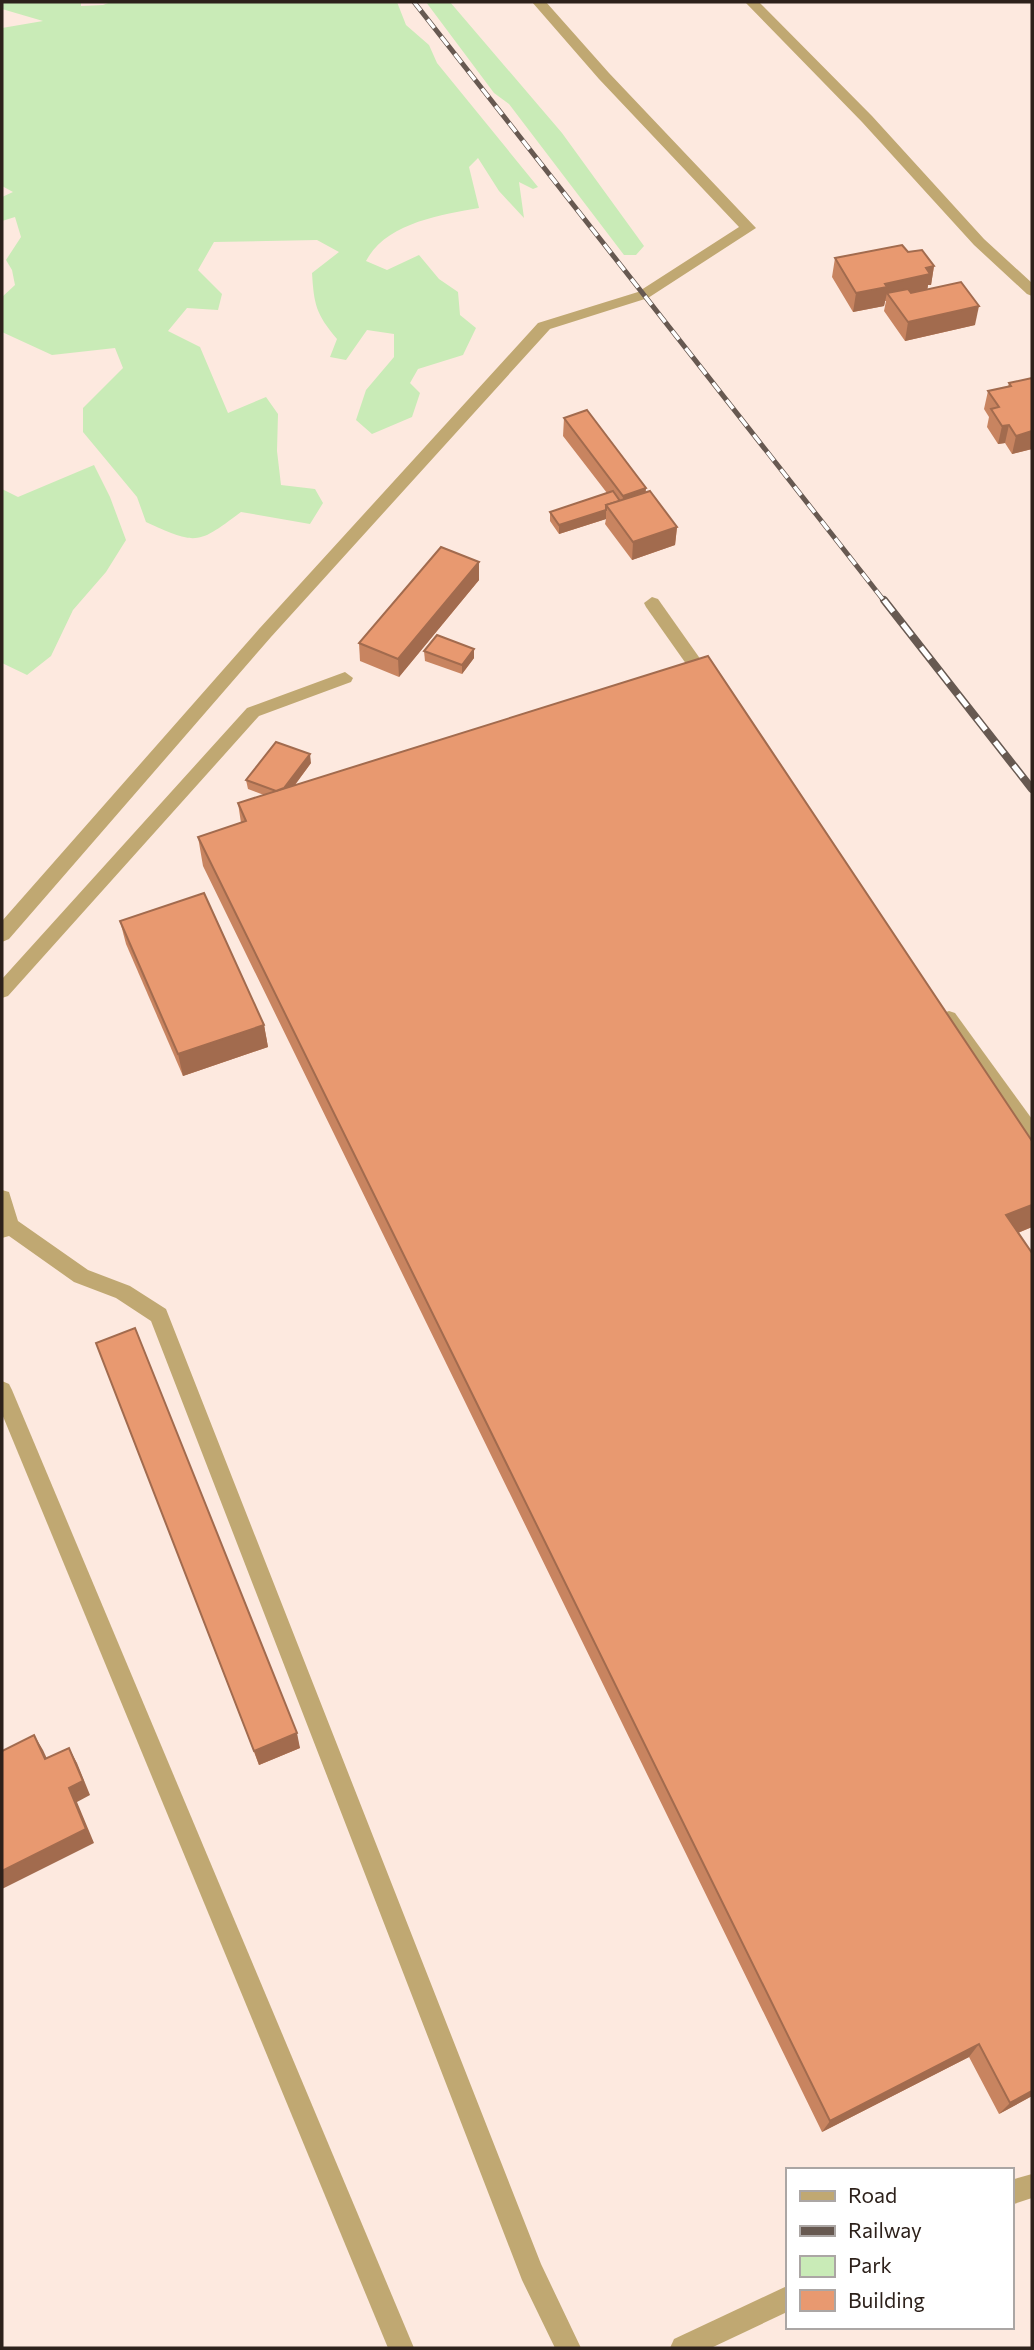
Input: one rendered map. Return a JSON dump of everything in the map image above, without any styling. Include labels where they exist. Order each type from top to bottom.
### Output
[{"type":"street","points":[[2,934],[255,643],[544,326],[643,295],[748,228],[604,76],[539,2]]},
{"type":"street","points":[[752,2],[867,119],[979,242],[1032,291]]},
{"type":"lane","points":[[652,603],[716,694]]},
{"type":"lane","points":[[2,991],[253,712],[345,678]]},
{"type":"lane","points":[[935,998],[1032,1134]]},
{"type":"lane","points":[[2,1198],[6,1228],[81,1276],[123,1292],[159,1315],[531,2271],[568,2348]]},
{"type":"lane","points":[[2,1390],[401,2348]]},
{"type":"lane","points":[[1013,2192],[1032,2186]]},
{"type":"lane","points":[[683,2348],[786,2299]]},
{"type":"green space","points":[[2,2],[81,2],[81,6],[111,2],[397,2],[406,25],[429,45],[437,63],[538,187],[533,189],[519,182],[524,218],[499,191],[478,158],[469,167],[479,208],[431,218],[400,229],[375,248],[366,261],[387,270],[419,255],[439,279],[458,292],[460,315],[476,328],[463,355],[418,369],[410,383],[420,393],[412,417],[372,434],[356,420],[366,390],[394,357],[394,334],[367,330],[346,360],[330,357],[337,339],[317,309],[312,273],[339,252],[317,240],[214,242],[198,270],[222,294],[218,310],[187,308],[168,331],[200,347],[228,413],[266,397],[278,414],[277,451],[281,485],[315,489],[323,503],[310,524],[241,512],[205,536],[187,538],[146,522],[137,497],[83,432],[83,408],[123,368],[115,348],[52,355],[2,332],[2,297],[15,285],[12,270],[6,260],[21,237],[15,217],[2,221],[2,197],[13,192],[2,186],[2,28],[43,21],[2,9]]},
{"type":"green space","points":[[426,2],[450,2],[562,133],[644,246],[636,255],[624,255],[509,104],[494,93]]},
{"type":"green space","points":[[94,465],[110,497],[126,540],[106,572],[73,610],[51,656],[27,675],[2,663],[2,489],[18,497]]},
{"type":"building","points":[[902,245],[908,252],[922,250],[934,266],[926,268],[930,274],[856,293],[835,258]]},
{"type":"building","points":[[961,282],[979,306],[908,322],[887,293],[908,289],[911,293]]},
{"type":"building","points":[[1032,378],[1032,431],[1016,436],[1009,425],[1002,426],[991,409],[999,407],[988,391]]},
{"type":"building","points":[[587,410],[646,488],[623,496],[564,418]]},
{"type":"building","points":[[613,491],[620,501],[606,505],[606,510],[559,525],[550,512]]},
{"type":"building","points":[[650,491],[677,527],[633,542],[606,505]]},
{"type":"building","points":[[441,547],[479,562],[398,659],[359,643]]},
{"type":"building","points":[[437,635],[474,649],[462,665],[424,651]]},
{"type":"building","points":[[708,656],[1032,1141],[1032,1205],[1006,1215],[1032,1253],[1032,2091],[1010,2103],[979,2044],[830,2121],[198,837],[246,821],[238,803]]},
{"type":"building","points":[[276,742],[310,754],[284,788],[276,791],[246,780]]},
{"type":"building","points":[[204,893],[264,1025],[178,1054],[120,921]]},
{"type":"building","points":[[135,1328],[297,1733],[254,1751],[96,1343]]},
{"type":"building","points":[[34,1735],[45,1759],[69,1748],[83,1781],[69,1788],[86,1829],[2,1871],[2,1751]]},
{"type":"railway","points":[[414,2],[885,602]]},
{"type":"railway","points":[[884,600],[1032,789]]}]
